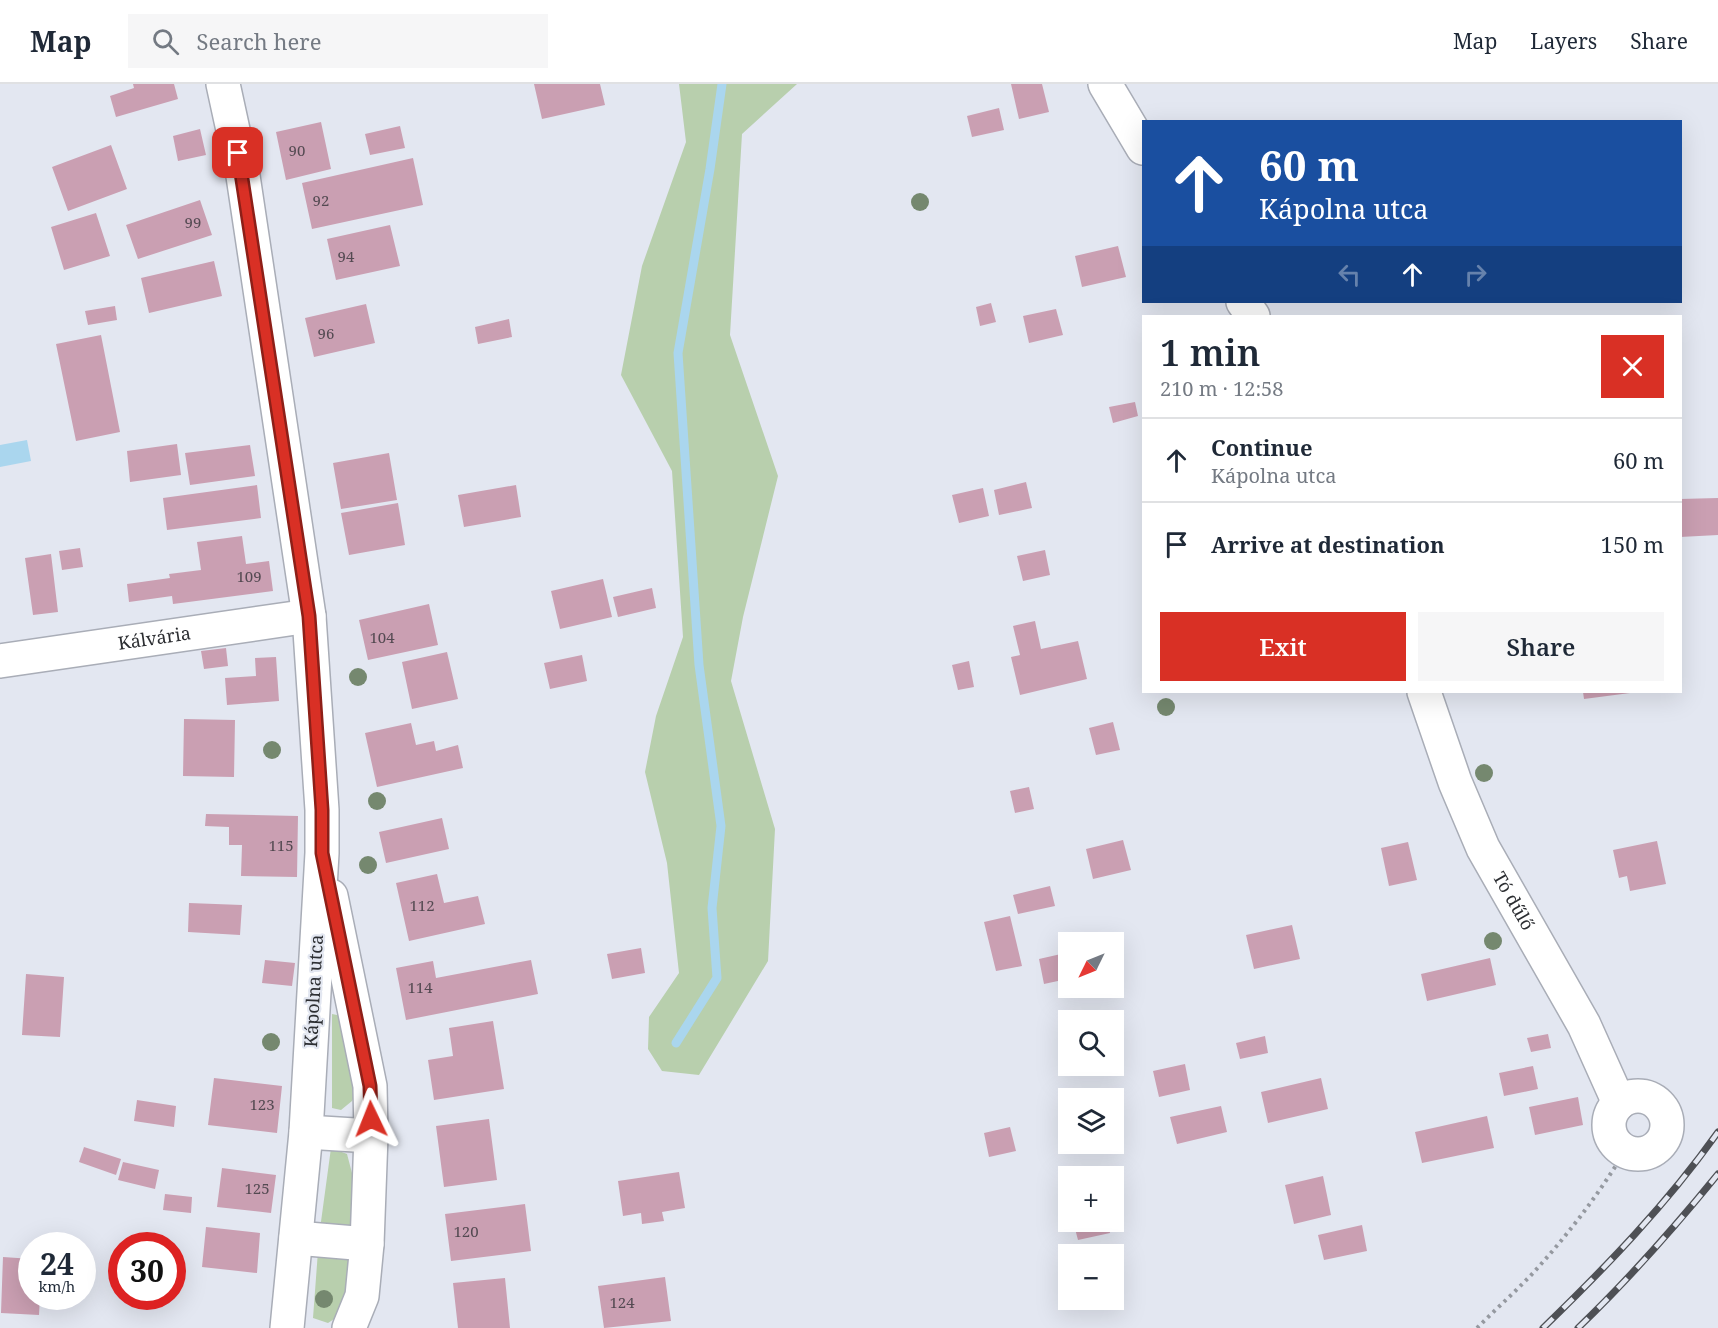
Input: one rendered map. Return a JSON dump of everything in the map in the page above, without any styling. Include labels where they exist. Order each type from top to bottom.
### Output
[{"type":"street","name":"Kápolna utca","points":[[223,84],[243,176],[309,616],[322,810],[322,853],[306,1132],[287,1328]]},
{"type":"street","points":[[1105,84],[1142,146]]},
{"type":"street","name":"Kálvária","points":[[0,660],[309,616]]},
{"type":"street","name":"Tó dűlő","points":[[1424,693],[1455,782],[1483,848],[1584,1025],[1619,1103]]},
{"type":"street","points":[[322,853],[370,1086],[371,1136],[367,1244],[362,1296],[349,1328]]},
{"type":"street","points":[[1647,1097],[1663,1109],[1668,1128],[1660,1146],[1643,1155],[1625,1151],[1617,1146],[1609,1129],[1613,1111],[1627,1098],[1647,1097]]},
{"type":"street","points":[[306,1132],[371,1136]]},
{"type":"street","points":[[296,1238],[367,1244]]},
{"type":"path","points":[[1477,1328],[1533,1274],[1564,1238],[1614,1170],[1625,1151]]},
{"type":"green space","points":[[679,84],[797,84],[742,134],[730,335],[778,476],[743,617],[731,681],[775,829],[768,961],[699,1075],[662,1071],[648,1049],[649,1017],[679,973],[667,863],[645,772],[656,716],[683,637],[672,471],[621,375],[642,266],[686,142]]},
{"type":"green space","points":[[332,1014],[342,1016],[358,1089],[352,1101],[341,1110],[332,1108]]},
{"type":"green space","points":[[331,1148],[347,1154],[357,1192],[352,1225],[339,1231],[320,1229]]},
{"type":"green space","points":[[318,1251],[353,1255],[349,1301],[338,1316],[328,1323],[313,1318]]},
{"type":"water","points":[[27,440],[31,461],[0,467],[0,445]]},
{"type":"building","points":[[133,84],[174,84],[178,99],[116,117],[110,96],[134,88]]},
{"type":"building","points":[[534,84],[600,84],[605,105],[542,119]]},
{"type":"building","points":[[1011,84],[1042,84],[1049,112],[1019,119]]},
{"type":"building","points":[[999,108],[1004,130],[972,137],[967,116]]},
{"type":"building","points":[[321,122],[331,169],[286,180],[276,132]]},
{"type":"building","points":[[400,126],[405,148],[370,155],[365,134]]},
{"type":"building","points":[[200,129],[206,155],[178,161],[173,136]]},
{"type":"building","points":[[111,145],[127,189],[68,211],[52,167]]},
{"type":"building","points":[[413,158],[423,205],[312,229],[302,183]]},
{"type":"building","points":[[200,200],[212,235],[138,259],[126,225]]},
{"type":"building","points":[[96,213],[110,256],[64,270],[51,227]]},
{"type":"building","points":[[390,225],[400,266],[336,280],[327,239]]},
{"type":"building","points":[[1118,246],[1126,277],[1082,287],[1075,256]]},
{"type":"building","points":[[214,261],[222,296],[149,313],[141,278]]},
{"type":"building","points":[[991,303],[996,322],[980,326],[976,307]]},
{"type":"building","points":[[366,304],[375,343],[314,357],[305,318]]},
{"type":"building","points":[[115,306],[117,320],[88,325],[85,311]]},
{"type":"building","points":[[1056,309],[1063,335],[1029,343],[1023,316]]},
{"type":"building","points":[[509,319],[512,337],[478,344],[475,327]]},
{"type":"building","points":[[101,335],[120,432],[76,441],[56,344]]},
{"type":"building","points":[[1135,402],[1138,416],[1113,423],[1109,407]]},
{"type":"building","points":[[177,444],[181,475],[130,482],[127,451]]},
{"type":"building","points":[[250,445],[255,476],[190,485],[185,453]]},
{"type":"building","points":[[389,453],[397,500],[341,509],[333,463]]},
{"type":"building","points":[[1026,482],[1032,508],[999,515],[994,490]]},
{"type":"building","points":[[257,485],[261,518],[167,530],[163,498]]},
{"type":"building","points":[[516,485],[521,517],[464,527],[458,495]]},
{"type":"building","points":[[983,488],[989,516],[959,523],[952,495]]},
{"type":"building","points":[[1718,498],[1718,535],[1682,537],[1682,499]]},
{"type":"building","points":[[398,503],[405,545],[349,555],[341,513]]},
{"type":"building","points":[[242,536],[246,564],[269,561],[273,591],[173,604],[172,596],[129,602],[127,584],[170,578],[169,574],[201,570],[197,542]]},
{"type":"building","points":[[80,548],[83,567],[62,570],[59,551]]},
{"type":"building","points":[[1045,550],[1050,575],[1023,581],[1017,556]]},
{"type":"building","points":[[51,554],[58,612],[33,615],[25,558]]},
{"type":"building","points":[[603,579],[612,617],[560,629],[551,591]]},
{"type":"building","points":[[652,588],[656,608],[618,617],[613,597]]},
{"type":"building","points":[[429,604],[438,645],[368,660],[359,620]]},
{"type":"building","points":[[1035,621],[1041,649],[1078,641],[1087,679],[1020,695],[1011,657],[1020,655],[1013,626]]},
{"type":"building","points":[[226,648],[228,666],[204,669],[201,651]]},
{"type":"building","points":[[447,652],[458,699],[412,709],[402,662]]},
{"type":"building","points":[[582,655],[587,681],[550,689],[544,663]]},
{"type":"building","points":[[276,657],[279,701],[227,705],[225,678],[256,676],[255,658]]},
{"type":"building","points":[[969,661],[974,687],[958,690],[952,665]]},
{"type":"building","points":[[1583,693],[1630,693],[1584,699]]},
{"type":"building","points":[[184,719],[235,720],[234,777],[183,776]]},
{"type":"building","points":[[1113,722],[1120,750],[1096,755],[1089,728]]},
{"type":"building","points":[[411,723],[416,745],[434,741],[436,751],[458,745],[463,768],[377,787],[365,733]]},
{"type":"building","points":[[1029,787],[1034,809],[1015,813],[1010,791]]},
{"type":"building","points":[[206,814],[298,816],[297,877],[241,876],[242,845],[229,845],[229,827],[205,826]]},
{"type":"building","points":[[442,818],[449,849],[386,863],[379,832]]},
{"type":"building","points":[[1123,840],[1131,870],[1093,879],[1086,849]]},
{"type":"building","points":[[1657,841],[1666,884],[1630,891],[1627,876],[1619,878],[1613,850]]},
{"type":"building","points":[[1408,842],[1417,880],[1389,886],[1381,848]]},
{"type":"building","points":[[437,874],[444,903],[478,896],[485,924],[409,941],[396,883]]},
{"type":"building","points":[[1050,886],[1055,906],[1018,914],[1013,895]]},
{"type":"building","points":[[189,903],[242,905],[240,935],[188,932]]},
{"type":"building","points":[[1010,916],[1022,966],[996,971],[984,922]]},
{"type":"building","points":[[1292,925],[1300,959],[1254,969],[1246,935]]},
{"type":"building","points":[[641,948],[645,973],[612,979],[607,954]]},
{"type":"building","points":[[1058,955],[1058,981],[1044,984],[1039,959]]},
{"type":"building","points":[[1490,958],[1496,985],[1427,1001],[1421,974]]},
{"type":"building","points":[[265,960],[295,963],[292,986],[262,983]]},
{"type":"building","points":[[531,960],[538,994],[406,1020],[396,968],[433,961],[436,978]]},
{"type":"building","points":[[26,974],[64,977],[60,1037],[22,1035]]},
{"type":"building","points":[[493,1021],[504,1089],[434,1100],[428,1060],[453,1056],[449,1028]]},
{"type":"building","points":[[1548,1034],[1551,1048],[1531,1052],[1527,1038]]},
{"type":"building","points":[[1265,1036],[1268,1053],[1240,1059],[1236,1043]]},
{"type":"building","points":[[1185,1064],[1190,1090],[1159,1097],[1153,1071]]},
{"type":"building","points":[[1533,1066],[1538,1089],[1504,1096],[1499,1073]]},
{"type":"building","points":[[214,1078],[282,1086],[277,1133],[208,1125]]},
{"type":"building","points":[[1321,1078],[1328,1109],[1268,1123],[1261,1092]]},
{"type":"building","points":[[1578,1097],[1583,1125],[1535,1135],[1529,1107]]},
{"type":"building","points":[[137,1100],[176,1106],[174,1127],[134,1121]]},
{"type":"building","points":[[1221,1106],[1227,1132],[1177,1144],[1170,1117]]},
{"type":"building","points":[[1487,1116],[1494,1148],[1422,1163],[1415,1132]]},
{"type":"building","points":[[489,1119],[497,1180],[444,1187],[436,1126]]},
{"type":"building","points":[[1010,1127],[1016,1151],[989,1157],[984,1133]]},
{"type":"building","points":[[84,1147],[121,1159],[116,1175],[79,1162]]},
{"type":"building","points":[[123,1162],[159,1170],[155,1189],[118,1180]]},
{"type":"building","points":[[222,1168],[276,1175],[271,1213],[217,1207]]},
{"type":"building","points":[[679,1172],[685,1208],[662,1212],[664,1221],[642,1224],[641,1213],[623,1216],[618,1181]]},
{"type":"building","points":[[1323,1176],[1331,1215],[1294,1224],[1285,1185]]},
{"type":"building","points":[[165,1194],[192,1197],[191,1213],[163,1210]]},
{"type":"building","points":[[525,1204],[531,1251],[451,1261],[445,1214]]},
{"type":"building","points":[[1362,1225],[1367,1251],[1324,1260],[1318,1235]]},
{"type":"building","points":[[206,1227],[260,1233],[257,1273],[202,1267]]},
{"type":"building","points":[[1076,1232],[1110,1233],[1078,1240]]},
{"type":"building","points":[[3,1257],[18,1258],[18,1310],[39,1310],[39,1315],[1,1313]]},
{"type":"building","points":[[665,1277],[671,1321],[604,1328],[598,1286]]},
{"type":"building","points":[[505,1278],[510,1328],[458,1328],[453,1283]]},
{"type":"waterway","points":[[676,1043],[717,978],[712,908],[721,826],[699,665],[678,353],[710,169],[722,84]]},
{"type":"railway","points":[[1543,1328],[1635,1234],[1718,1132]]},
{"type":"railway","points":[[1578,1328],[1650,1253],[1718,1174]]},
{"type":"route","points":[[238,153],[309,616],[322,810],[322,853],[370,1086],[371,1119]]}]
